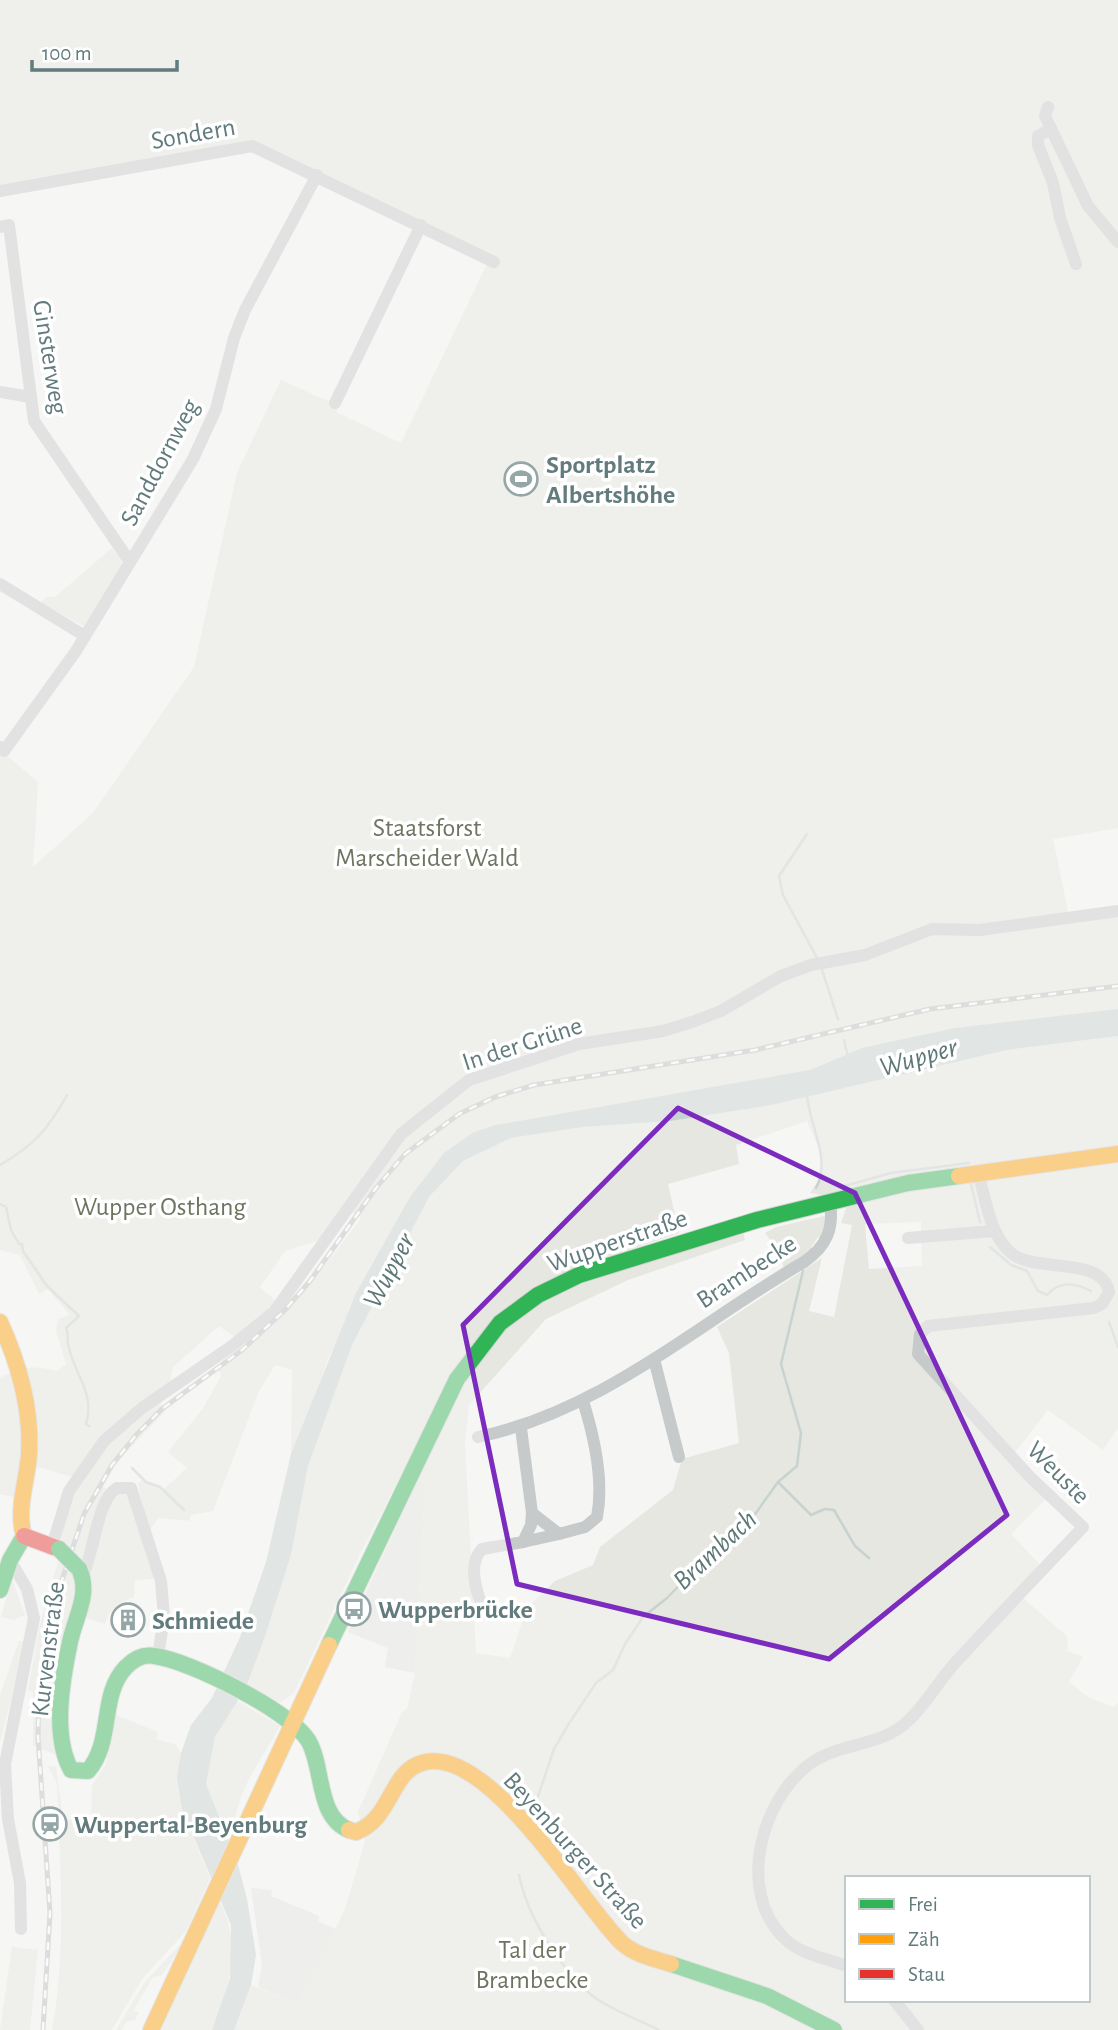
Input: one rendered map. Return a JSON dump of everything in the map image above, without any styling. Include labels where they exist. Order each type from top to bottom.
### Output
[{"type":"main road","name":"Wupperstraße","points":[[151,2030],[293,1722],[457,1379],[500,1323],[538,1295],[610,1264],[830,1202],[908,1183],[1118,1154]]},
{"type":"main road","points":[[0,1322],[15,1357],[28,1415],[28,1471],[22,1522],[24,1536],[10,1560],[0,1590]]},
{"type":"main road","name":"Kurvenstraße","points":[[24,1536],[56,1548],[81,1572],[83,1594],[68,1653],[63,1714],[64,1757],[71,1770],[85,1772],[98,1761],[110,1697],[122,1673],[139,1657],[158,1656]]},
{"type":"main road","points":[[158,1656],[219,1681],[293,1722]]},
{"type":"main road","name":"Beyenburger Straße","points":[[293,1722],[308,1740],[320,1768],[327,1804],[342,1827],[356,1832],[370,1826],[407,1773],[417,1765],[433,1760],[454,1764],[484,1784],[514,1811],[623,1944],[641,1954],[767,1996],[834,2030]]},
{"type":"street","points":[[1048,107],[1045,116],[1088,206],[1118,242]]},
{"type":"street","points":[[1051,129],[1038,136],[1038,145],[1053,183],[1060,218],[1076,264]]},
{"type":"street","name":"Sondern","points":[[0,191],[252,146],[494,262]]},
{"type":"street","name":"Sanddornweg","points":[[2,749],[85,636],[206,434],[242,319],[317,175]]},
{"type":"street","name":"Ginsterweg","points":[[0,227],[9,225],[34,421],[130,562]]},
{"type":"street","points":[[335,402],[421,225]]},
{"type":"street","points":[[0,391],[31,397]]},
{"type":"street","points":[[0,584],[85,636]]},
{"type":"street","name":"In der Grüne","points":[[56,1548],[69,1491],[104,1441],[142,1408],[232,1346],[274,1312],[401,1134],[469,1080],[579,1044],[663,1031],[682,1025],[720,1011],[781,976],[811,965],[865,956],[932,929],[980,930],[1118,911]]},
{"type":"street","name":"Weuste","points":[[845,1965],[793,1946],[773,1924],[762,1893],[758,1871],[761,1845],[774,1811],[810,1764],[832,1752],[887,1735],[905,1724],[954,1665],[1083,1527],[1030,1477],[918,1354],[920,1334],[928,1326],[954,1321],[1083,1310],[1094,1308],[1106,1299],[1108,1284],[1102,1277],[1083,1270],[1023,1259],[1012,1254],[994,1231],[978,1173]]},
{"type":"street","name":"Brambecke","points":[[478,1437],[521,1428],[583,1401],[654,1359],[812,1256],[822,1248],[831,1230],[830,1202]]},
{"type":"street","points":[[908,1238],[994,1231]]},
{"type":"street","points":[[654,1359],[679,1457]]},
{"type":"street","points":[[485,1614],[478,1596],[474,1566],[482,1549],[559,1534],[591,1524],[597,1517],[599,1507],[592,1435],[583,1401]]},
{"type":"street","points":[[521,1428],[532,1513],[531,1525],[523,1542]]},
{"type":"street","points":[[81,1572],[90,1560],[105,1499],[117,1488],[131,1488],[161,1581],[164,1617],[158,1656]]},
{"type":"street","points":[[532,1513],[559,1534]]},
{"type":"street","points":[[10,1560],[27,1589],[34,1618],[5,1764],[9,1829],[20,1883],[21,1929]]},
{"type":"street","points":[[896,2002],[919,2030]]},
{"type":"highlighted area","points":[[678,1108],[855,1193],[1007,1515],[829,1659],[517,1584],[463,1325]]},
{"type":"shaded area","points":[[418,1479],[425,1484],[415,1673],[385,1667],[388,1648],[348,1632]]},
{"type":"shaded area","points":[[251,1888],[272,1890],[271,1896],[319,1916],[318,1921],[336,1929],[298,2005],[258,1987],[262,1965]]},
{"type":"green space","name":"Staatsforst Marscheider Wald","points":[[0,0],[1118,0],[1118,828],[1053,839],[1069,916],[1118,908],[1118,1019],[520,1129],[450,1161],[328,1358],[312,1407],[291,1454],[292,1370],[275,1365],[259,1391],[213,1511],[191,1515],[189,1521],[158,1518],[149,1532],[163,1578],[135,1580],[134,1597],[116,1606],[105,1624],[84,1617],[62,1640],[55,1718],[56,1755],[33,1745],[33,1692],[28,1690],[40,1624],[58,1562],[66,1508],[80,1479],[20,1462],[14,1497],[0,1494],[0,1378],[27,1368],[57,1371],[66,1364],[56,1331],[58,1319],[70,1315],[48,1289],[39,1294],[20,1255],[0,1250],[0,750],[38,782],[33,867],[93,813],[194,667],[237,473],[281,380],[330,402],[338,407],[336,412],[401,443],[488,262],[494,257],[252,140],[0,188]],"holes":[[[352,1212],[361,1218],[296,1300],[259,1337],[219,1370],[221,1376],[204,1407],[168,1452],[187,1468],[162,1491],[143,1479],[138,1483],[148,1531],[124,1489],[108,1490],[102,1486],[118,1461],[166,1410],[153,1394],[170,1383],[173,1367],[219,1326],[236,1338],[277,1302],[260,1287],[285,1251],[320,1240]]]},
{"type":"green space","points":[[112,548],[122,566],[84,626],[41,603],[46,597],[55,597]]},
{"type":"green space","points":[[1118,1036],[1118,1149],[834,1197],[810,1193],[820,1178],[820,1151],[807,1121],[736,1145],[739,1164],[668,1184],[679,1233],[574,1269],[534,1291],[450,1380],[362,1550],[294,1693],[281,1702],[270,1701],[246,1687],[291,1556],[308,1466],[352,1345],[429,1197],[463,1161],[511,1138],[583,1127],[671,1121],[772,1105],[1007,1050]]},
{"type":"green space","name":"Tal der Brambecke","points":[[1118,1160],[1118,1428],[1103,1450],[1048,1410],[1013,1455],[1052,1493],[1011,1534],[1041,1566],[1017,1593],[1067,1636],[1068,1651],[1083,1657],[1069,1682],[1088,1697],[1113,1707],[1118,1703],[1118,2030],[234,2030],[251,1985],[298,2005],[345,1909],[365,1841],[358,1812],[402,1712],[407,1709],[415,1673],[425,1484],[418,1478],[456,1397],[485,1351],[510,1325],[538,1304],[570,1287],[638,1261],[743,1232],[745,1240],[628,1280],[546,1319],[469,1405],[465,1444],[476,1653],[510,1658],[527,1608],[555,1581],[593,1565],[600,1547],[673,1490],[682,1459],[739,1443],[729,1353],[717,1327],[822,1258],[809,1311],[834,1317],[852,1225],[841,1223],[846,1208],[872,1197],[909,1188]],"holes":[[[921,1222],[922,1266],[869,1269],[865,1224]]]},
{"type":"green space","points":[[824,1216],[827,1220],[822,1238],[818,1237],[811,1247],[813,1251],[784,1268],[777,1248],[765,1233],[776,1227]]},
{"type":"green space","points":[[12,1579],[25,1615],[14,1620],[1,1617]]},
{"type":"green space","points":[[19,1641],[26,1641],[0,1742],[0,1695]]},
{"type":"green space","points":[[236,1700],[280,1726],[247,1783],[228,1837],[206,1784],[215,1737]]},
{"type":"green space","points":[[116,1715],[158,1732],[156,1739],[176,1745],[181,1753],[180,1786],[183,1802],[210,1878],[186,1931],[142,1979],[112,2030],[52,2030],[60,1969],[61,1907],[57,1783],[48,1766],[56,1766],[62,1812],[67,1820],[91,1819],[92,1785],[106,1764]]},
{"type":"green space","points":[[220,1902],[230,1934],[231,1966],[224,1998],[212,2030],[157,2030]]},
{"type":"green space","points":[[189,1935],[162,1975],[153,1977],[133,2011],[139,2012],[135,2020],[126,2022],[122,2030],[116,2030],[144,1983]]},
{"type":"green space","points":[[12,1947],[38,1950],[30,2030],[0,2030]]},
{"type":"water","name":"Wupper","points":[[1118,1009],[1118,1036],[1007,1050],[772,1105],[671,1121],[583,1127],[511,1138],[463,1161],[429,1197],[352,1345],[308,1466],[291,1555],[263,1642],[246,1687],[215,1737],[206,1784],[237,1861],[247,1899],[256,1955],[251,1985],[234,2030],[212,2030],[230,1978],[231,1925],[182,1809],[177,1777],[181,1753],[191,1725],[212,1698],[240,1637],[266,1562],[291,1454],[356,1293],[410,1197],[444,1153],[474,1132],[496,1125],[810,1070],[862,1048],[955,1028]]},
{"type":"waterway","points":[[807,834],[779,876],[783,895],[817,958]]},
{"type":"waterway","points":[[822,970],[838,1019]]},
{"type":"waterway","points":[[844,1040],[848,1057]]},
{"type":"waterway","points":[[0,1165],[39,1136],[67,1095]]},
{"type":"waterway","name":"Brambach","points":[[807,1095],[821,1154],[822,1166],[816,1188]]},
{"type":"waterway","points":[[821,1178],[841,1187],[891,1173],[969,1163]]},
{"type":"waterway","points":[[971,1184],[980,1222]]},
{"type":"waterway","points":[[0,1204],[6,1207],[11,1230],[47,1286],[79,1316],[66,1328],[71,1354],[86,1393],[86,1424],[89,1426]]},
{"type":"waterway","points":[[990,1247],[1011,1265],[1027,1271],[1038,1291],[1047,1295],[1057,1287],[1068,1284],[1091,1291]]},
{"type":"waterway","name":"Brambach","points":[[535,1805],[554,1749],[596,1683],[613,1670],[625,1644],[643,1617],[667,1598],[734,1529],[743,1531],[778,1482],[797,1466],[801,1433],[781,1364],[803,1271]]},
{"type":"waterway","points":[[1109,1322],[1118,1347]]},
{"type":"waterway","points":[[132,1468],[146,1482],[160,1487],[184,1510]]},
{"type":"waterway","points":[[779,1483],[811,1515],[825,1509],[834,1510],[855,1546],[869,1558]]},
{"type":"waterway","name":"Brambecke","points":[[519,1875],[536,1922],[554,1953],[576,1980],[602,2002],[659,2030]]},
{"type":"railway","points":[[43,2030],[50,1913],[38,1737],[39,1693],[56,1598],[84,1514],[112,1465],[137,1434],[162,1409],[242,1350],[284,1311],[310,1281],[376,1188],[405,1154],[459,1114],[495,1097],[534,1085],[755,1050],[930,1009],[1118,986]]},
{"type":"traffic: fast","points":[[329,1645],[457,1379],[500,1323],[538,1295],[579,1275],[757,1220],[908,1183],[959,1176]]},
{"type":"traffic: fast","points":[[0,1590],[10,1560],[24,1536]]},
{"type":"traffic: fast","points":[[59,1549],[79,1569]]},
{"type":"traffic: fast","points":[[79,1569],[83,1596],[67,1657],[60,1707],[62,1741],[71,1770],[88,1771],[96,1759],[112,1691],[126,1667],[135,1659],[154,1656],[190,1667],[237,1689],[281,1715],[297,1728],[308,1740],[313,1751],[331,1814],[349,1830]]},
{"type":"traffic: fast","points":[[671,1964],[767,1996],[834,2030]]},
{"type":"traffic: slow","points":[[959,1176],[1118,1154]]},
{"type":"traffic: slow","points":[[0,1322],[23,1387],[28,1420],[29,1455],[21,1516],[24,1536]]},
{"type":"traffic: slow","points":[[151,2030],[329,1645]]},
{"type":"traffic: slow","points":[[349,1830],[356,1832],[368,1826],[384,1808],[409,1770],[419,1764],[445,1762],[473,1775],[502,1799],[531,1829],[622,1943],[639,1954],[671,1964]]},
{"type":"traffic: jam","points":[[24,1536],[59,1549]]},
{"type":"place","name":"Sportplatz Albertshöhe","points":[[521,479]]},
{"type":"place","name":"Wupperbrücke","points":[[354,1609]]},
{"type":"place","name":"Schmiede","points":[[128,1620]]},
{"type":"place","name":"Wuppertal-Beyenburg","points":[[50,1824]]},
{"type":"park label","name":"Wupper Osthang","points":[[160,1206]]}]
